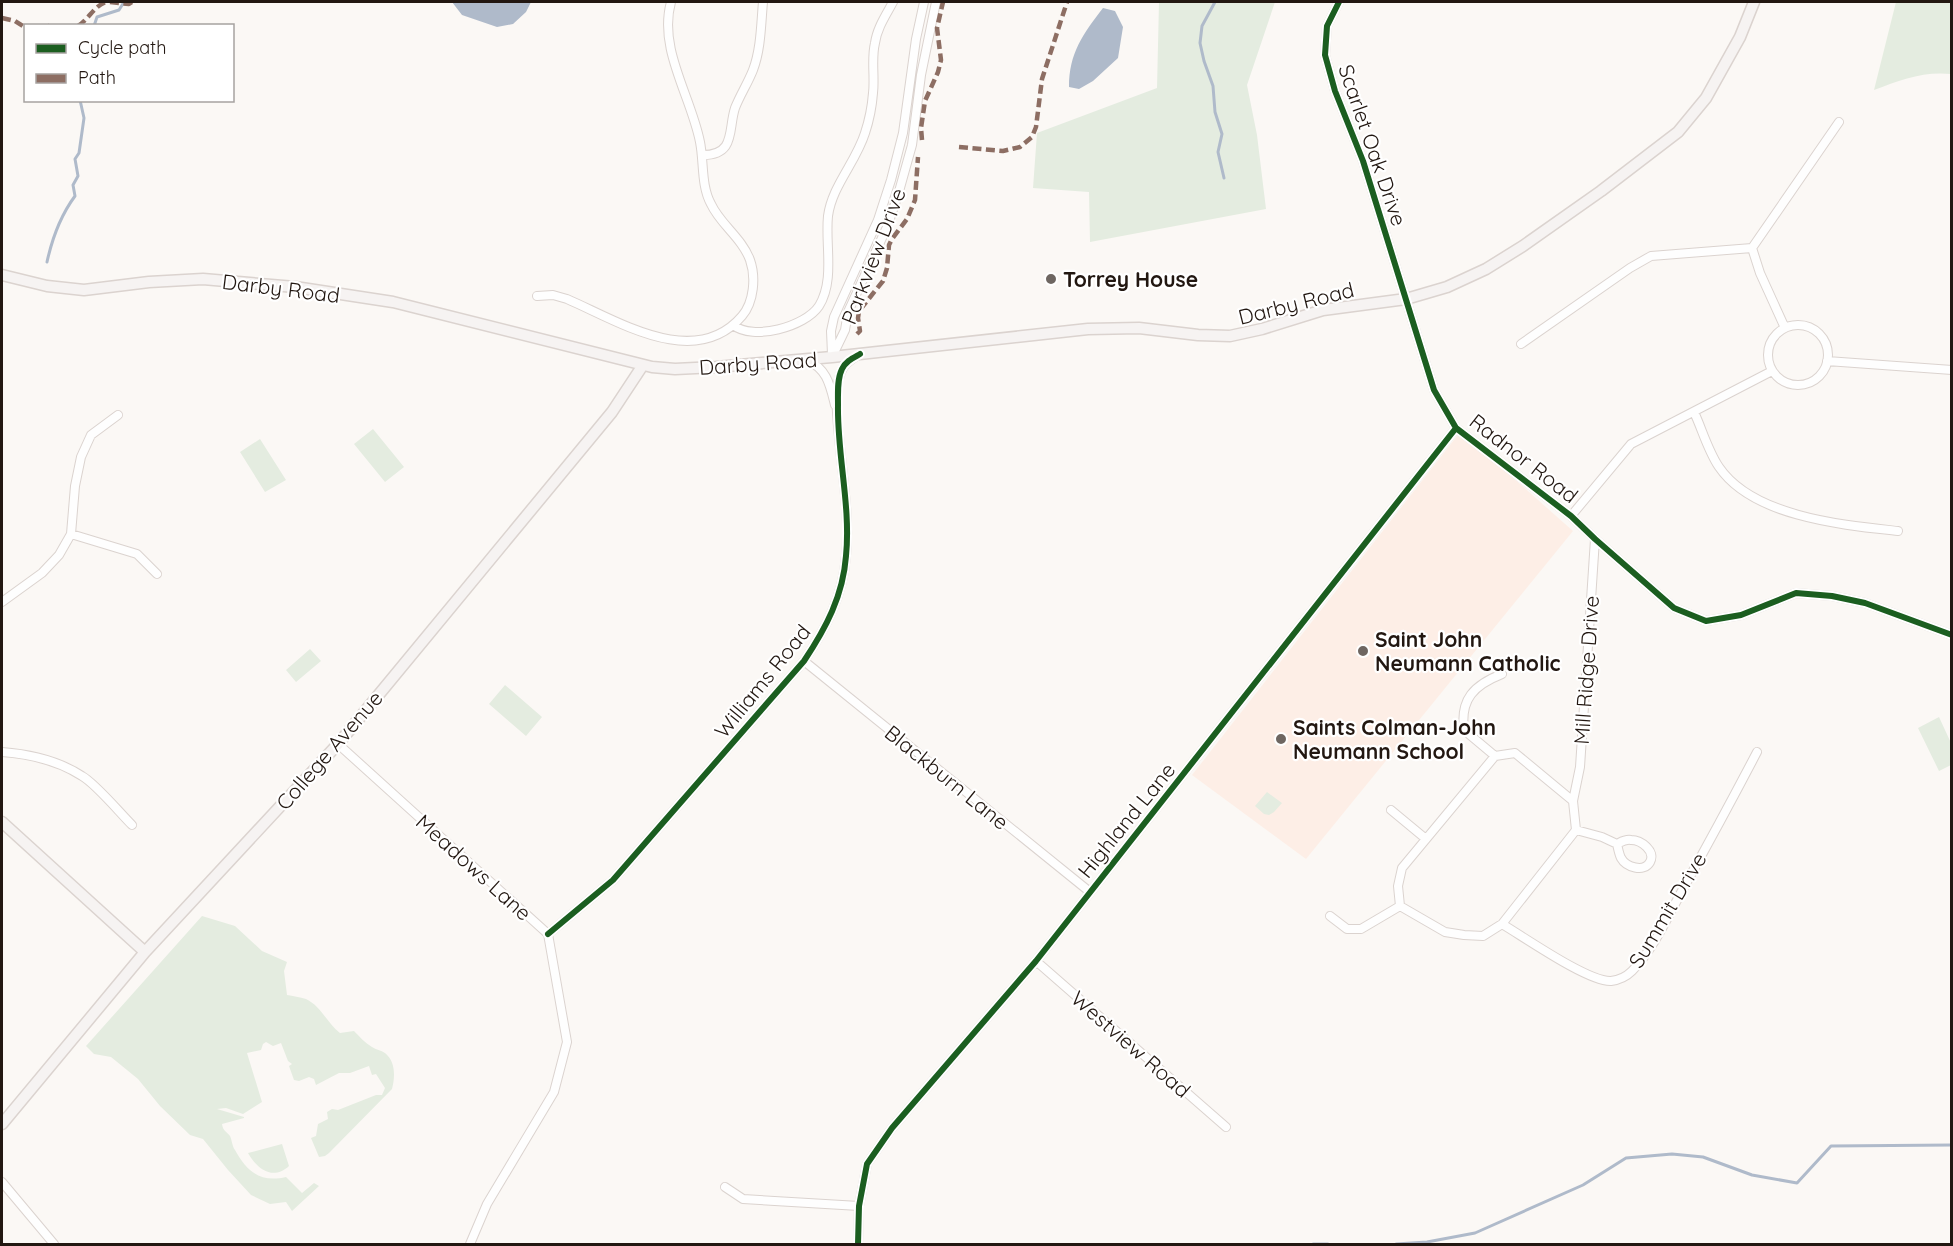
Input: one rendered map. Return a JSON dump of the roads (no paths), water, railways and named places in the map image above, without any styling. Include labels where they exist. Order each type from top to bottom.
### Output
[{"type":"main road","name":"Darby Road","points":[[2,275],[47,286],[84,290],[148,282],[203,279],[295,287],[393,302],[643,365],[675,369],[832,357],[1088,329],[1139,328],[1198,335],[1230,336],[1262,329],[1323,310],[1406,299],[1447,287],[1494,264],[1593,197],[1678,132],[1706,98],[1740,37],[1754,2]]},
{"type":"main road","name":"College Avenue","points":[[2,1124],[145,952],[338,744],[612,412],[643,365]]},
{"type":"main road","points":[[2,822],[145,952]]},
{"type":"street","points":[[537,296],[567,299],[645,334],[668,340],[707,338],[723,333],[744,313],[753,290],[752,268],[746,253],[711,204],[706,190],[703,155],[669,38],[671,2]]},
{"type":"street","points":[[703,155],[711,155],[721,150],[731,134],[734,110],[754,69],[763,2]]},
{"type":"street","points":[[733,325],[748,332],[791,326],[808,318],[819,305],[826,283],[828,216],[840,183],[865,133],[873,93],[874,43],[893,2]]},
{"type":"street","name":"Parkview Drive","points":[[832,357],[832,323],[870,238],[891,180],[900,146],[916,39],[924,2]]},
{"type":"street","name":"Parkview Drive","points":[[832,357],[844,330],[848,312],[880,242],[898,195],[911,149],[921,75],[936,2]]},
{"type":"street","name":"Scarlet Oak Drive","points":[[1339,2],[1328,26],[1324,55],[1335,91],[1363,161],[1406,299]]},
{"type":"street","points":[[1752,248],[1839,122]]},
{"type":"street","points":[[900,146],[911,149]]},
{"type":"street","points":[[870,238],[880,242]]},
{"type":"street","points":[[1752,248],[1760,273],[1785,328]]},
{"type":"street","points":[[1521,344],[1630,268],[1651,256],[1752,248]]},
{"type":"street","name":"Radnor Road","points":[[1406,299],[1434,390],[1456,428],[1571,516],[1674,608],[1706,621],[1741,615],[1796,593],[1865,603],[1952,635]]},
{"type":"street","points":[[1803,326],[1818,333],[1826,344],[1827,361],[1817,378],[1803,385],[1787,383],[1778,378],[1768,363],[1769,346],[1773,338],[1785,328],[1803,326]]},
{"type":"street","name":"Williams Road","points":[[837,418],[838,386],[842,369],[860,354]]},
{"type":"street","name":"Williams Road","points":[[548,934],[613,880],[804,661],[825,630],[838,599],[847,555],[846,513],[837,418],[830,385],[825,373],[817,365],[803,359]]},
{"type":"street","points":[[1827,361],[1952,370]]},
{"type":"street","points":[[1571,516],[1632,444],[1772,371]]},
{"type":"street","points":[[1694,411],[1718,466],[1734,484],[1754,497],[1784,510],[1839,525],[1898,531]]},
{"type":"street","points":[[2,602],[42,573],[59,555],[71,534],[75,486],[81,458],[91,435],[118,415]]},
{"type":"street","name":"Highland Lane","points":[[858,1245],[859,1206],[867,1164],[892,1128],[1036,961],[1456,428]]},
{"type":"street","points":[[71,534],[137,554],[156,574]]},
{"type":"street","name":"Mill Ridge Drive","points":[[1576,830],[1573,801],[1580,767],[1595,539]]},
{"type":"street","name":"Blackburn Lane","points":[[804,661],[1090,892]]},
{"type":"street","points":[[1495,756],[1464,730],[1462,716],[1467,697],[1487,680],[1502,674]]},
{"type":"street","name":"Meadows Lane","points":[[338,744],[548,934],[567,1042],[554,1092],[487,1204],[470,1245]]},
{"type":"street","points":[[2,752],[22,753],[82,776],[132,825]]},
{"type":"street","name":"Summit Drive","points":[[1502,924],[1555,957],[1597,978],[1611,981],[1630,973],[1666,920],[1757,752]]},
{"type":"street","points":[[1400,906],[1398,886],[1402,868],[1495,756],[1515,753],[1573,801]]},
{"type":"street","points":[[1391,810],[1426,839]]},
{"type":"street","points":[[1400,906],[1445,932],[1483,936],[1502,924],[1576,830],[1617,844],[1629,839],[1641,842],[1651,857],[1647,866],[1630,867],[1621,858],[1617,844]]},
{"type":"street","points":[[1330,916],[1347,929],[1361,929],[1400,906]]},
{"type":"street","name":"Westview Road","points":[[1036,961],[1226,1127]]},
{"type":"street","points":[[2,1182],[54,1245]]},
{"type":"street","points":[[725,1187],[743,1199],[859,1206]]},
{"type":"water","points":[[452,2],[531,2],[526,12],[513,24],[497,27],[462,15]]},
{"type":"water","points":[[1103,8],[1115,11],[1123,27],[1118,58],[1093,81],[1079,89],[1069,87],[1074,54],[1078,44]]},
{"type":"waterway","points":[[95,24],[97,17],[119,10],[124,2]]},
{"type":"waterway","points":[[1215,2],[1202,26],[1200,43],[1213,86],[1215,112],[1222,134],[1218,152],[1224,178]]},
{"type":"waterway","points":[[47,262],[65,211],[75,196],[73,185],[78,176],[75,159],[79,153],[84,118],[80,102]]},
{"type":"waterway","points":[[1396,1244],[1427,1242],[1475,1233],[1583,1185],[1626,1158],[1672,1154],[1703,1157],[1752,1175],[1797,1183],[1831,1146],[1952,1145]]},
{"type":"waterway","points":[[1313,1244],[1328,1244]]},
{"type":"place","name":"Torrey House","points":[[1051,279]]},
{"type":"place","name":"Saint John Neumann Catholic","points":[[1363,651]]},
{"type":"place","name":"Saints Colman-John Neumann School","points":[[1281,739]]}]
